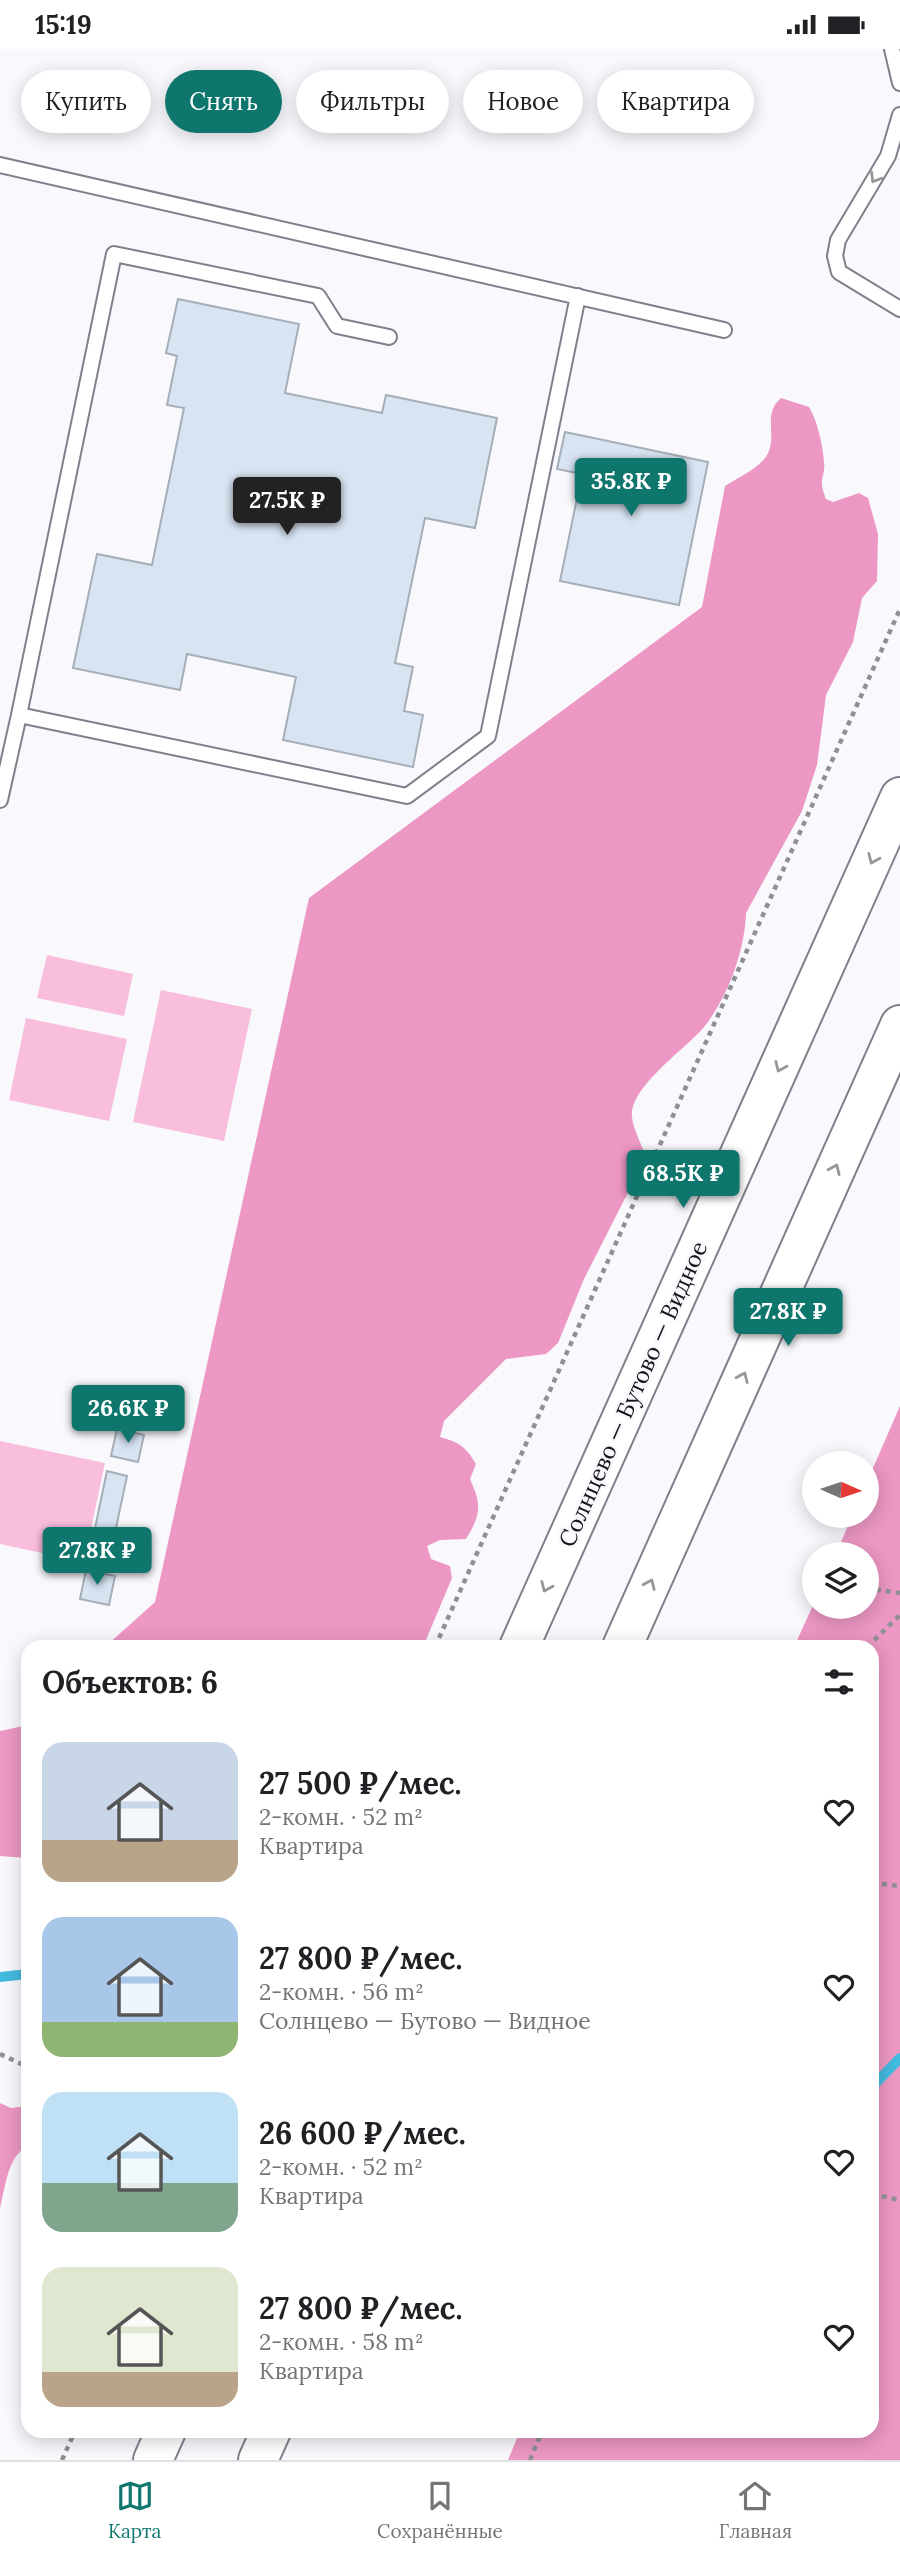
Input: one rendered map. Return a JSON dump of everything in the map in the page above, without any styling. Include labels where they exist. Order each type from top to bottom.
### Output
[{"type":"main road","name":"Солнцево — Бутово — Видное","points":[[522,1640],[900,797]]},
{"type":"main road","points":[[625,1640],[900,1025]]},
{"type":"main road","points":[[153,2460],[163,2438]]},
{"type":"main road","points":[[258,2460],[268,2438]]},
{"type":"lane","points":[[892,49],[900,83]]},
{"type":"lane","points":[[900,115],[888,156],[838,240],[835,256],[839,272],[900,309]]},
{"type":"lane","points":[[0,165],[724,330]]},
{"type":"lane","points":[[0,800],[114,254],[318,296],[337,325],[389,337]]},
{"type":"lane","points":[[19,715],[407,796],[478,744],[488,736],[578,296]]},
{"type":"path","points":[[438,1640],[900,609]]},
{"type":"path","points":[[879,1590],[900,1593]]},
{"type":"path","points":[[874,1640],[900,1615]]},
{"type":"path","points":[[879,1884],[900,1886]]},
{"type":"path","points":[[0,2054],[21,2064]]},
{"type":"path","points":[[879,2196],[900,2200]]},
{"type":"path","points":[[62,2460],[72,2438]]},
{"type":"path","points":[[530,2460],[539,2438]]},
{"type":"shaded area","points":[[781,398],[809,407],[822,447],[822,486],[826,499],[833,502],[859,493],[868,498],[878,534],[877,581],[862,598],[853,642],[826,695],[817,765],[802,811],[746,913],[739,957],[728,988],[704,1027],[649,1081],[633,1105],[633,1122],[646,1157],[584,1279],[558,1343],[546,1354],[506,1359],[444,1421],[440,1437],[461,1446],[476,1464],[470,1479],[477,1496],[478,1510],[475,1523],[466,1539],[440,1540],[427,1546],[431,1559],[450,1566],[452,1578],[426,1640],[113,1640],[155,1602],[309,898],[702,607],[725,486],[750,471],[766,457],[771,444],[771,417]]},
{"type":"shaded area","points":[[47,955],[133,974],[124,1016],[37,998]]},
{"type":"shaded area","points":[[161,990],[252,1009],[224,1141],[133,1122]]},
{"type":"shaded area","points":[[26,1018],[127,1039],[109,1121],[9,1100]]},
{"type":"shaded area","points":[[900,1406],[900,2460],[508,2460],[517,2438],[879,2438],[879,1640],[797,1640],[807,1619],[879,1619],[879,1542],[841,1542],[847,1528],[879,1528],[879,1454]]},
{"type":"shaded area","points":[[0,1441],[105,1463],[84,1562],[0,1544]]},
{"type":"shaded area","points":[[21,1726],[21,1858],[0,1856],[0,1731]]},
{"type":"shaded area","points":[[0,2103],[11,2108],[21,2107],[21,2150],[11,2165],[0,2208]]},
{"type":"building","points":[[178,299],[299,324],[285,393],[382,413],[386,395],[497,418],[475,528],[425,518],[395,663],[413,667],[404,711],[423,715],[413,767],[283,740],[296,677],[187,654],[180,690],[73,668],[97,554],[152,565],[184,408],[167,405],[177,356],[166,353]]},
{"type":"building","points":[[565,432],[708,462],[679,605],[560,581],[582,474],[557,469]]},
{"type":"building","points":[[117,1429],[144,1435],[138,1462],[111,1456]]},
{"type":"building","points":[[107,1471],[127,1476],[110,1556],[90,1552]]},
{"type":"building","points":[[86,1570],[115,1576],[109,1605],[80,1599]]},
{"type":"waterway","points":[[0,1977],[21,1975]]},
{"type":"waterway","points":[[879,2080],[900,2058]]}]
